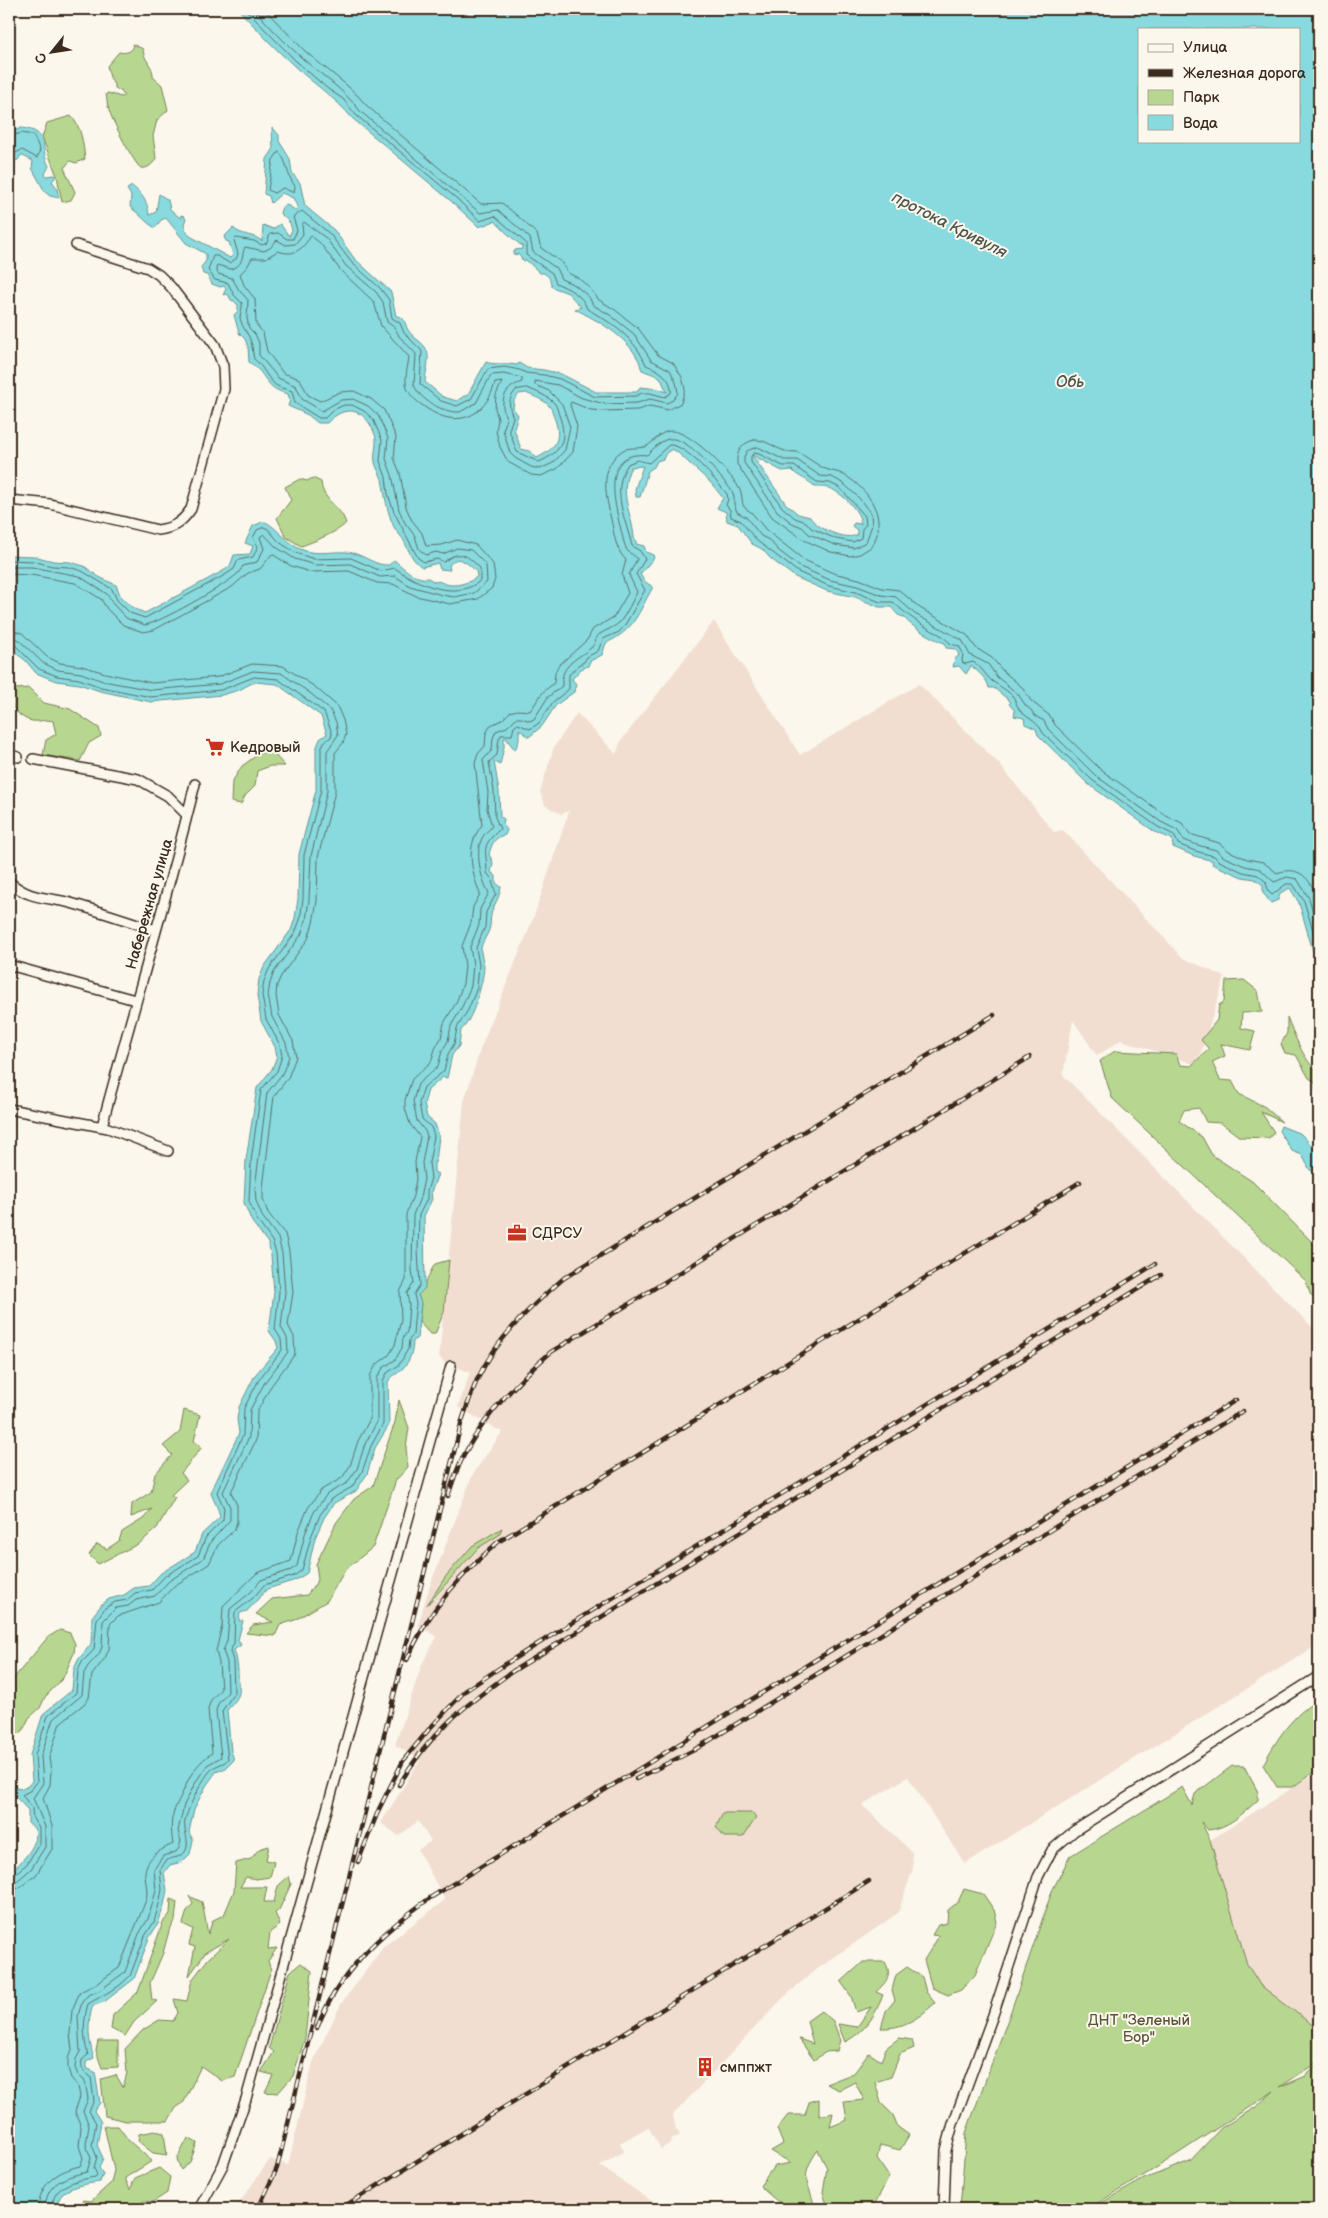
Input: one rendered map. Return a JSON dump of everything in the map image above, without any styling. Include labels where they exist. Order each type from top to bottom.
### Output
[{"type":"street","points":[[9,500],[50,504],[158,530],[172,529],[192,509],[218,416],[224,389],[223,366],[215,344],[170,287],[148,268],[76,245]]},
{"type":"street","points":[[33,759],[138,779],[164,793],[187,816]]},
{"type":"street","name":"Набережная улица","points":[[102,1126],[195,784]]},
{"type":"street","points":[[9,882],[24,894],[73,904],[156,930]]},
{"type":"street","points":[[9,965],[135,1000]]},
{"type":"street","points":[[9,1109],[102,1126],[168,1151]]},
{"type":"street","points":[[199,2209],[223,2164],[246,2099],[451,1366]]},
{"type":"street","points":[[944,2209],[948,2139],[993,2014],[1038,1877],[1052,1850],[1074,1830],[1319,1676]]},
{"type":"shaded area","points":[[714,621],[800,755],[919,684],[1000,765],[1054,832],[1063,830],[1183,958],[1225,977],[1197,1065],[1121,1040],[1097,1056],[1073,1020],[1063,1075],[1319,1334],[1319,1644],[965,1864],[908,1777],[862,1805],[912,1852],[913,1868],[898,1913],[813,1972],[782,1999],[673,2115],[676,2129],[680,2135],[671,2140],[672,2142],[661,2149],[648,2127],[620,2143],[624,2151],[600,2166],[653,2202],[659,2209],[235,2209],[270,2159],[288,2165],[313,2062],[341,2004],[384,1946],[445,1900],[418,1850],[431,1841],[418,1821],[399,1836],[381,1823],[420,1760],[395,1745],[422,1664],[437,1637],[418,1625],[429,1588],[473,1474],[502,1432],[458,1407],[470,1372],[445,1363],[439,1357],[464,1101],[481,1047],[533,919],[569,811],[561,814],[545,805],[540,792],[554,747],[577,713],[616,754],[621,741]]},
{"type":"shaded area","points":[[1319,1771],[1319,2030],[1260,1985],[1247,1963],[1210,1840]]},
{"type":"green space","points":[[132,44],[143,49],[153,77],[162,85],[168,110],[157,120],[153,136],[156,158],[146,168],[141,168],[138,165],[118,131],[108,108],[106,94],[124,96],[121,91],[116,89],[107,66],[119,52],[131,50],[133,48]]},
{"type":"green space","points":[[71,116],[80,131],[85,159],[76,163],[70,161],[64,168],[75,192],[71,200],[62,202],[57,176],[42,137],[47,123]]},
{"type":"green space","points":[[313,478],[321,482],[324,494],[340,512],[346,523],[332,533],[301,546],[286,537],[277,518],[291,500],[285,487],[300,479],[307,481]]},
{"type":"green space","points":[[29,688],[44,703],[70,709],[99,728],[101,736],[89,743],[80,761],[43,755],[46,740],[56,734],[53,721],[32,721],[24,718],[13,708],[9,695],[16,689]]},
{"type":"green space","points":[[272,752],[285,766],[270,766],[257,771],[255,786],[245,796],[241,804],[231,802],[232,782],[242,766],[260,753]]},
{"type":"green space","points":[[1244,980],[1258,991],[1262,1012],[1242,1013],[1241,1028],[1255,1031],[1250,1050],[1221,1044],[1225,1056],[1212,1062],[1220,1080],[1232,1081],[1239,1094],[1265,1107],[1282,1122],[1261,1112],[1274,1132],[1269,1138],[1240,1137],[1221,1123],[1206,1122],[1199,1108],[1184,1110],[1179,1121],[1202,1137],[1212,1155],[1253,1182],[1311,1241],[1319,1253],[1319,1300],[1310,1294],[1306,1281],[1112,1098],[1100,1061],[1115,1051],[1176,1054],[1180,1065],[1191,1066],[1209,1049],[1201,1040],[1217,1020],[1219,1005],[1224,1002],[1226,981]]},
{"type":"green space","points":[[1287,1017],[1304,1055],[1319,1073],[1319,1099],[1315,1082],[1309,1078],[1296,1055],[1285,1053],[1281,1044],[1287,1033]]},
{"type":"green space","points":[[449,1260],[444,1312],[435,1334],[430,1334],[419,1322],[421,1304],[418,1295],[435,1264]]},
{"type":"green space","points":[[399,1400],[409,1428],[406,1448],[408,1467],[396,1480],[373,1547],[345,1570],[327,1601],[295,1620],[280,1625],[275,1636],[246,1633],[253,1625],[273,1622],[256,1614],[272,1599],[307,1595],[318,1580],[316,1564],[336,1523],[354,1499],[373,1486],[395,1422]]},
{"type":"green space","points":[[184,1410],[200,1415],[194,1441],[202,1447],[181,1473],[187,1480],[171,1495],[175,1497],[157,1528],[140,1543],[98,1564],[89,1555],[97,1544],[107,1549],[119,1541],[122,1532],[143,1519],[152,1509],[131,1517],[132,1504],[151,1492],[155,1474],[172,1455],[163,1446],[180,1432]]},
{"type":"green space","points":[[502,1528],[499,1535],[478,1548],[427,1605],[446,1576],[472,1546]]},
{"type":"green space","points":[[60,1630],[70,1633],[75,1644],[74,1653],[63,1678],[45,1697],[40,1708],[29,1718],[22,1732],[14,1734],[9,1728],[9,1684],[48,1637]]},
{"type":"green space","points":[[1319,1700],[1319,1768],[1293,1787],[1277,1787],[1263,1765],[1286,1728],[1301,1712]]},
{"type":"green space","name":"ДНТ \"Зеленый Бор\"","points":[[1232,1766],[1244,1766],[1258,1792],[1258,1800],[1235,1820],[1216,1829],[1208,1830],[1201,1822],[1210,1840],[1247,1964],[1260,1985],[1319,2030],[1319,2061],[1280,2087],[1306,2076],[1319,2063],[1319,2209],[1241,2209],[1230,2201],[1224,2202],[1217,2209],[1091,2209],[1144,2179],[1190,2161],[1221,2128],[1256,2107],[1274,2091],[1156,2168],[1088,2209],[960,2209],[966,2133],[1011,2011],[1052,1891],[1070,1856],[1182,1787],[1192,1805],[1195,1794]]},
{"type":"green space","points":[[723,1813],[752,1813],[756,1818],[743,1837],[724,1837],[716,1827]]},
{"type":"green space","points":[[269,1846],[266,1860],[274,1862],[270,1877],[256,1879],[246,1877],[240,1887],[267,1887],[264,1902],[274,1902],[278,1886],[289,1876],[291,1884],[279,1910],[275,1913],[280,1925],[270,1932],[268,1949],[277,1948],[268,1961],[271,1970],[235,2077],[222,2081],[201,2066],[184,2102],[176,2108],[168,2121],[126,2121],[105,2116],[101,2079],[116,2075],[123,2087],[127,2073],[125,2049],[143,2030],[159,2020],[173,2021],[178,2013],[174,1999],[187,2001],[192,1980],[208,1959],[229,1939],[206,1952],[189,1976],[195,1947],[189,1945],[193,1929],[183,1924],[187,1911],[193,1904],[189,1896],[202,1902],[208,1934],[213,1920],[224,1915],[234,1891],[236,1863],[251,1859],[259,1849]]},
{"type":"green space","points":[[964,1889],[983,1894],[994,1910],[997,1922],[975,1975],[961,1990],[948,1995],[932,1988],[924,1960],[939,1936],[932,1935],[938,1925],[947,1923],[948,1910],[958,1902]]},
{"type":"green space","points":[[171,1899],[177,1902],[175,1921],[169,1931],[163,1953],[150,1983],[152,2000],[157,2001],[134,2022],[125,2036],[111,2029],[113,2015],[138,1992],[163,1922],[170,1914]]},
{"type":"green space","points":[[863,1962],[885,1962],[888,1975],[885,1982],[876,1992],[883,1995],[873,2016],[859,2033],[845,2042],[838,2024],[857,2027],[871,2007],[856,2012],[851,1996],[841,1982]]},
{"type":"green space","points":[[301,1963],[312,1971],[305,2038],[293,2076],[278,2093],[265,2092],[273,2075],[261,2072],[274,2052],[269,2048],[290,1972]]},
{"type":"green space","points":[[907,1967],[922,1977],[926,1992],[935,2003],[910,2022],[896,2027],[881,2028],[886,2011],[895,2000],[892,1990],[896,1975]]},
{"type":"green space","points":[[821,2011],[833,2021],[840,2040],[837,2051],[826,2052],[814,2060],[799,2039],[813,2044],[807,2021]]},
{"type":"green space","points":[[899,2038],[912,2040],[914,2048],[900,2054],[891,2077],[875,2082],[881,2103],[893,2115],[898,2127],[909,2135],[900,2150],[880,2145],[877,2159],[889,2177],[872,2209],[858,2209],[853,2204],[828,2208],[823,2192],[827,2168],[818,2150],[808,2167],[807,2173],[808,2185],[815,2209],[790,2207],[773,2198],[760,2186],[774,2166],[791,2163],[771,2151],[783,2144],[777,2129],[788,2115],[805,2115],[809,2102],[819,2099],[819,2116],[833,2113],[830,2127],[847,2120],[844,2102],[864,2100],[855,2082],[839,2090],[826,2084],[854,2073],[869,2053],[881,2061],[886,2048]]},
{"type":"green space","points":[[98,2041],[118,2041],[118,2067],[102,2068],[96,2051]]},
{"type":"green space","points":[[104,2126],[118,2126],[129,2141],[152,2161],[125,2178],[130,2190],[135,2178],[159,2168],[170,2177],[167,2193],[153,2202],[144,2201],[132,2209],[75,2209],[84,2200],[91,2201],[111,2183],[114,2170]]},
{"type":"green space","points":[[155,2131],[164,2133],[167,2155],[153,2153],[138,2141],[139,2134]]},
{"type":"green space","points":[[188,2138],[197,2143],[190,2162],[181,2170],[177,2159]]},
{"type":"water","name":"Обь","points":[[238,9],[1319,9],[1319,958],[1313,951],[1299,903],[1290,888],[1280,893],[1278,900],[1271,903],[1263,893],[1263,885],[1255,879],[1242,877],[1212,864],[1213,861],[1194,856],[1173,847],[1172,839],[1155,832],[1088,784],[1038,735],[1036,729],[1025,724],[1024,718],[1014,716],[1015,711],[1009,704],[1011,702],[994,688],[989,688],[985,679],[974,668],[971,666],[966,674],[959,666],[953,667],[955,659],[959,655],[956,649],[946,648],[945,643],[916,628],[904,617],[898,615],[891,607],[879,607],[855,597],[827,591],[795,577],[771,559],[762,549],[752,544],[738,525],[727,521],[726,512],[717,508],[723,498],[710,482],[672,449],[648,471],[640,497],[636,497],[635,489],[643,466],[631,467],[625,486],[627,504],[636,544],[644,546],[646,552],[653,555],[654,558],[640,574],[644,581],[653,587],[630,626],[616,638],[606,643],[602,655],[590,661],[588,666],[581,669],[572,679],[576,684],[574,692],[556,705],[542,726],[529,737],[519,729],[519,740],[515,750],[504,738],[500,765],[494,761],[499,791],[500,817],[504,819],[503,824],[507,830],[505,835],[498,837],[494,842],[489,854],[493,863],[491,872],[496,876],[496,883],[501,887],[492,911],[490,928],[481,948],[484,967],[477,1001],[470,1018],[461,1030],[459,1046],[452,1055],[447,1078],[443,1077],[428,1090],[424,1104],[427,1117],[435,1124],[439,1136],[436,1162],[434,1162],[434,1172],[438,1174],[431,1192],[432,1199],[424,1216],[425,1288],[418,1295],[421,1303],[417,1338],[413,1341],[412,1352],[408,1362],[388,1382],[389,1425],[375,1448],[367,1474],[356,1491],[334,1503],[324,1518],[315,1538],[307,1573],[296,1580],[267,1589],[247,1611],[240,1613],[239,1621],[243,1621],[238,1640],[241,1645],[234,1650],[237,1662],[239,1691],[236,1699],[227,1710],[231,1751],[234,1760],[226,1768],[216,1772],[194,1809],[189,1832],[193,1840],[190,1854],[182,1862],[170,1865],[164,1873],[167,1890],[164,1905],[158,1924],[149,1938],[134,1979],[104,2002],[93,2005],[91,2012],[89,2032],[94,2058],[86,2062],[86,2068],[95,2072],[100,2103],[94,2111],[101,2122],[97,2145],[103,2158],[99,2168],[103,2174],[100,2182],[79,2186],[66,2191],[58,2201],[56,2209],[9,2209],[9,1873],[31,1849],[36,1835],[34,1828],[28,1823],[28,1810],[9,1790],[9,1784],[22,1789],[32,1781],[30,1755],[43,1714],[72,1690],[74,1669],[78,1660],[91,1644],[92,1617],[102,1604],[109,1599],[124,1595],[134,1588],[149,1586],[161,1573],[195,1552],[202,1534],[220,1517],[211,1492],[239,1433],[237,1419],[239,1407],[255,1375],[278,1348],[276,1341],[269,1331],[274,1292],[271,1255],[268,1243],[252,1222],[244,1203],[246,1160],[257,1088],[272,1069],[277,1056],[275,1047],[261,1021],[257,995],[259,979],[264,967],[291,930],[295,918],[298,899],[299,854],[316,790],[316,749],[320,739],[327,734],[321,716],[277,684],[254,682],[239,690],[222,695],[151,702],[100,691],[79,684],[56,681],[36,673],[25,660],[9,648],[9,555],[34,556],[84,566],[99,577],[116,585],[121,597],[133,608],[145,613],[223,571],[230,566],[234,555],[250,554],[253,546],[245,543],[253,526],[263,522],[271,526],[296,547],[307,551],[353,553],[384,565],[389,565],[394,560],[414,575],[450,585],[462,584],[477,577],[476,571],[459,560],[452,562],[449,566],[450,570],[440,569],[438,563],[422,567],[416,562],[394,527],[386,504],[382,479],[375,462],[376,440],[370,424],[365,418],[354,411],[341,413],[327,423],[318,423],[308,415],[288,406],[290,400],[288,394],[274,388],[260,371],[249,362],[248,347],[245,339],[239,333],[234,315],[238,311],[238,305],[231,300],[228,294],[223,295],[226,289],[224,286],[220,287],[212,284],[207,275],[203,274],[201,267],[206,261],[206,254],[186,243],[166,218],[161,220],[155,228],[148,223],[130,207],[131,196],[127,189],[132,186],[142,195],[149,215],[156,212],[159,194],[168,200],[170,209],[180,218],[181,215],[186,219],[184,224],[190,236],[230,258],[233,255],[229,242],[224,237],[233,228],[262,241],[263,225],[273,229],[280,224],[289,236],[292,230],[290,223],[280,213],[282,207],[287,205],[295,210],[298,208],[293,198],[282,193],[271,203],[269,196],[264,194],[267,159],[273,150],[272,127],[279,135],[279,141],[290,159],[292,173],[300,183],[305,206],[334,230],[354,258],[391,292],[396,316],[403,319],[408,330],[427,351],[428,359],[425,382],[443,397],[457,401],[467,396],[486,362],[517,365],[519,363],[527,368],[561,374],[596,392],[637,392],[640,387],[667,392],[660,377],[642,370],[639,360],[626,343],[602,324],[575,309],[581,307],[568,293],[552,287],[549,277],[544,273],[540,273],[526,260],[523,261],[519,255],[513,254],[515,250],[522,249],[522,246],[495,221],[479,227],[352,118],[338,103],[278,51]],"holes":[[[526,393],[548,404],[558,431],[556,442],[553,446],[537,458],[529,451],[521,449],[514,429],[518,415],[513,408],[514,400],[519,394]],[[752,455],[782,471],[792,470],[815,487],[836,491],[846,499],[858,514],[861,524],[854,523],[852,526],[857,530],[857,535],[838,535],[824,529],[810,517],[798,514],[786,504]]]},
{"type":"water","points":[[21,128],[31,130],[41,137],[49,166],[45,174],[46,176],[55,175],[56,177],[52,181],[57,188],[59,198],[50,196],[45,192],[32,168],[33,161],[21,155],[18,160],[9,162],[9,133]]},
{"type":"water","points":[[1281,1126],[1301,1134],[1319,1153],[1319,1174],[1310,1170],[1302,1155],[1292,1151],[1279,1131]]},
{"type":"railway","points":[[258,2209],[277,2168],[461,1424],[477,1380],[485,1365],[504,1337],[538,1301],[564,1278],[994,1015]]},
{"type":"railway","points":[[448,1496],[470,1444],[490,1415],[513,1388],[551,1352],[1030,1057]]},
{"type":"railway","points":[[407,1660],[425,1625],[445,1596],[498,1542],[1080,1182]]},
{"type":"railway","points":[[358,1862],[379,1809],[403,1761],[430,1728],[465,1691],[507,1663],[1155,1264]]},
{"type":"railway","points":[[399,1785],[423,1750],[449,1721],[513,1671],[1161,1275]]},
{"type":"railway","points":[[317,2028],[337,1988],[364,1954],[395,1925],[430,1898],[1236,1400]]},
{"type":"railway","points":[[636,1779],[694,1750],[1243,1411]]},
{"type":"railway","points":[[340,2209],[869,1881]]},
{"type":"place","name":"Кедровый","points":[[215,747]]},
{"type":"place","name":"СДРСУ","points":[[517,1233]]},
{"type":"place","name":"смппжт","points":[[705,2067]]},
{"type":"water label","name":"протока Кривуля","points":[[950,224]]}]
